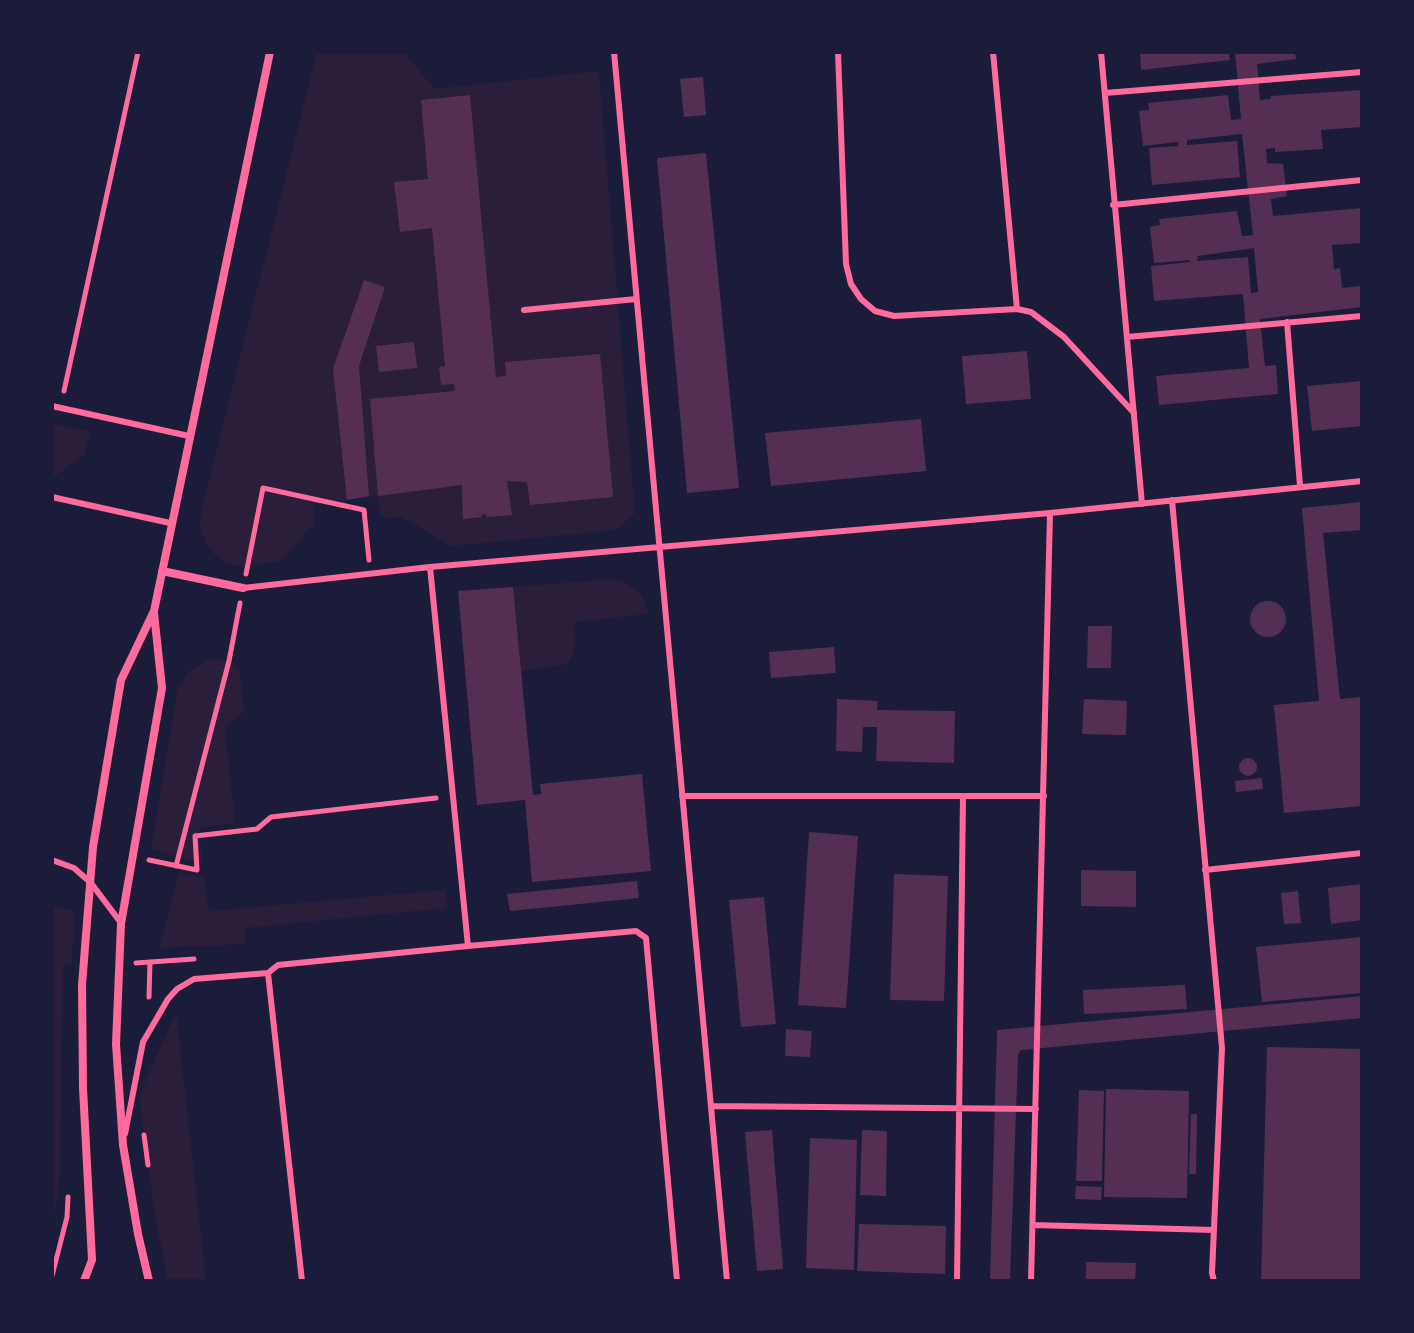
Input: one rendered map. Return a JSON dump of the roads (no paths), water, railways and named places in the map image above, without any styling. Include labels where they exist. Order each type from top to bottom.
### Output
[{"type":"street","points":[[84,1281],[92,1260],[83,1088],[82,985],[93,847],[121,680],[154,611],[270,52]]},
{"type":"street","points":[[162,571],[243,588]]},
{"type":"street","points":[[149,1281],[123,1145],[116,1044],[121,924],[162,688],[154,611]]},
{"type":"lane","points":[[614,52],[727,1281]]},
{"type":"lane","points":[[838,52],[846,264],[851,284],[861,299],[875,311],[894,316],[1017,309],[1031,312],[1064,337],[1134,413]]},
{"type":"lane","points":[[993,52],[1017,309]]},
{"type":"lane","points":[[1101,52],[1142,504]]},
{"type":"lane","points":[[1105,93],[1362,72]]},
{"type":"lane","points":[[1113,205],[1362,180]]},
{"type":"lane","points":[[524,310],[636,299]]},
{"type":"lane","points":[[1127,337],[1362,316]]},
{"type":"lane","points":[[1287,322],[1300,486]]},
{"type":"lane","points":[[56,407],[189,436]]},
{"type":"lane","points":[[243,588],[430,567],[1050,513],[1362,481]]},
{"type":"lane","points":[[52,497],[170,523]]},
{"type":"lane","points":[[1172,500],[1222,1048],[1214,1281]]},
{"type":"lane","points":[[1031,1281],[1050,513]]},
{"type":"lane","points":[[430,567],[468,946]]},
{"type":"lane","points":[[682,796],[1044,796]]},
{"type":"lane","points":[[957,1281],[963,796]]},
{"type":"lane","points":[[1205,870],[1362,853]]},
{"type":"lane","points":[[52,860],[74,868],[91,883],[121,924]]},
{"type":"lane","points":[[123,1145],[143,1042],[168,999],[177,989],[194,979],[268,973],[278,965],[636,931],[646,938],[677,1281]]},
{"type":"lane","points":[[268,973],[302,1281]]},
{"type":"lane","points":[[712,1106],[1036,1109]]},
{"type":"lane","points":[[1033,1225],[1214,1230]]}]
